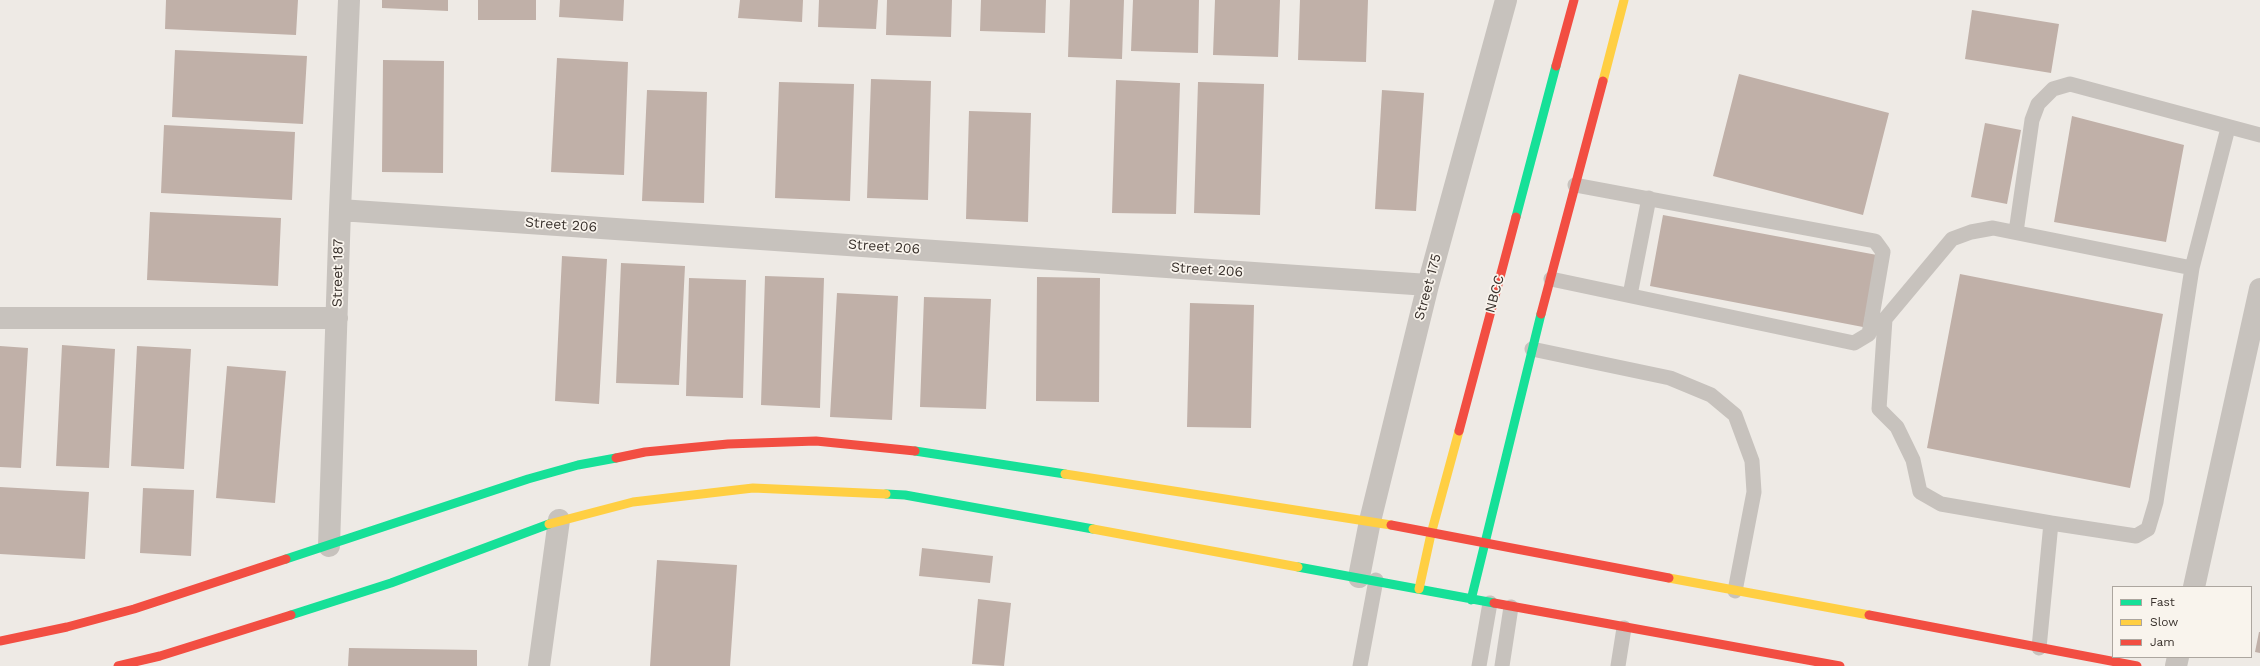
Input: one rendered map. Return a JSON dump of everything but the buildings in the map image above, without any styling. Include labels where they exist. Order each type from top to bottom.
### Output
[{"type":"street","name":"Street 187","points":[[329,546],[340,210],[349,0]]},
{"type":"street","name":"Street 175","points":[[1367,578],[1370,521],[1428,285],[1506,0]]},
{"type":"street","name":"NBCC","points":[[1419,589],[1431,534],[1574,0]]},
{"type":"street","points":[[1471,600],[1483,544],[1532,349],[1624,0]]},
{"type":"street","name":"Street 206","points":[[340,210],[1428,285]]},
{"type":"street","points":[[2194,586],[2260,289]]},
{"type":"street","points":[[0,318],[337,318]]},
{"type":"street","points":[[0,641],[67,627],[134,609],[329,546],[528,479],[578,465],[652,451],[728,444],[816,441],[931,452],[1370,521],[1483,544],[2137,666]]},
{"type":"street","points":[[118,666],[160,656],[391,583],[559,520],[633,502],[753,488],[843,490],[905,495],[1367,578],[1471,600],[1624,628],[1777,660],[1840,666]]},
{"type":"street","points":[[539,666],[559,520]]},
{"type":"lane","points":[[2016,232],[2032,120],[2038,104],[2053,89],[2070,84],[2228,128],[2260,135]]},
{"type":"lane","points":[[2192,268],[1993,228],[1971,232],[1952,239],[1885,319],[1879,409],[1898,427],[1913,460],[1920,492],[1942,504],[2051,523],[2136,536],[2148,528],[2156,502],[2192,268],[2228,128]]},
{"type":"lane","points":[[1551,279],[1854,342],[1869,334],[1883,252],[1875,241],[1575,185]]},
{"type":"lane","points":[[1630,295],[1649,198]]},
{"type":"lane","points":[[1532,349],[1670,378],[1711,395],[1735,414],[1752,461],[1754,492],[1735,591]]},
{"type":"lane","points":[[2039,648],[2051,523]]},
{"type":"lane","points":[[1360,666],[1367,578]]},
{"type":"lane","points":[[1479,666],[1490,603]]},
{"type":"lane","points":[[1502,666],[1511,607]]},
{"type":"lane","points":[[1618,666],[1624,628]]},
{"type":"traffic: fast","points":[[1516,217],[1556,66]]},
{"type":"traffic: fast","points":[[1471,600],[1541,314]]},
{"type":"traffic: fast","points":[[915,451],[1065,474]]},
{"type":"traffic: fast","points":[[286,559],[528,479],[578,465],[616,458]]},
{"type":"traffic: fast","points":[[886,494],[905,495],[1093,529]]},
{"type":"traffic: fast","points":[[291,615],[391,583],[549,524]]},
{"type":"traffic: fast","points":[[1298,567],[1494,603]]},
{"type":"traffic: slow","points":[[1603,81],[1624,0]]},
{"type":"traffic: slow","points":[[1419,589],[1431,534],[1459,431]]},
{"type":"traffic: slow","points":[[1065,474],[1391,525]]},
{"type":"traffic: slow","points":[[549,524],[633,502],[753,488],[886,494]]},
{"type":"traffic: slow","points":[[1093,529],[1298,567]]},
{"type":"traffic: slow","points":[[1669,578],[1869,615]]},
{"type":"traffic: jam","points":[[1556,66],[1574,0]]},
{"type":"traffic: jam","points":[[1541,314],[1603,81]]},
{"type":"traffic: jam","points":[[1459,431],[1516,217]]},
{"type":"traffic: jam","points":[[616,458],[645,452],[728,444],[816,441],[915,451]]},
{"type":"traffic: jam","points":[[1391,525],[1669,578]]},
{"type":"traffic: jam","points":[[0,641],[67,627],[134,609],[286,559]]},
{"type":"traffic: jam","points":[[1494,603],[1840,666]]},
{"type":"traffic: jam","points":[[118,666],[160,656],[291,615]]},
{"type":"traffic: jam","points":[[1869,615],[2137,666]]}]
